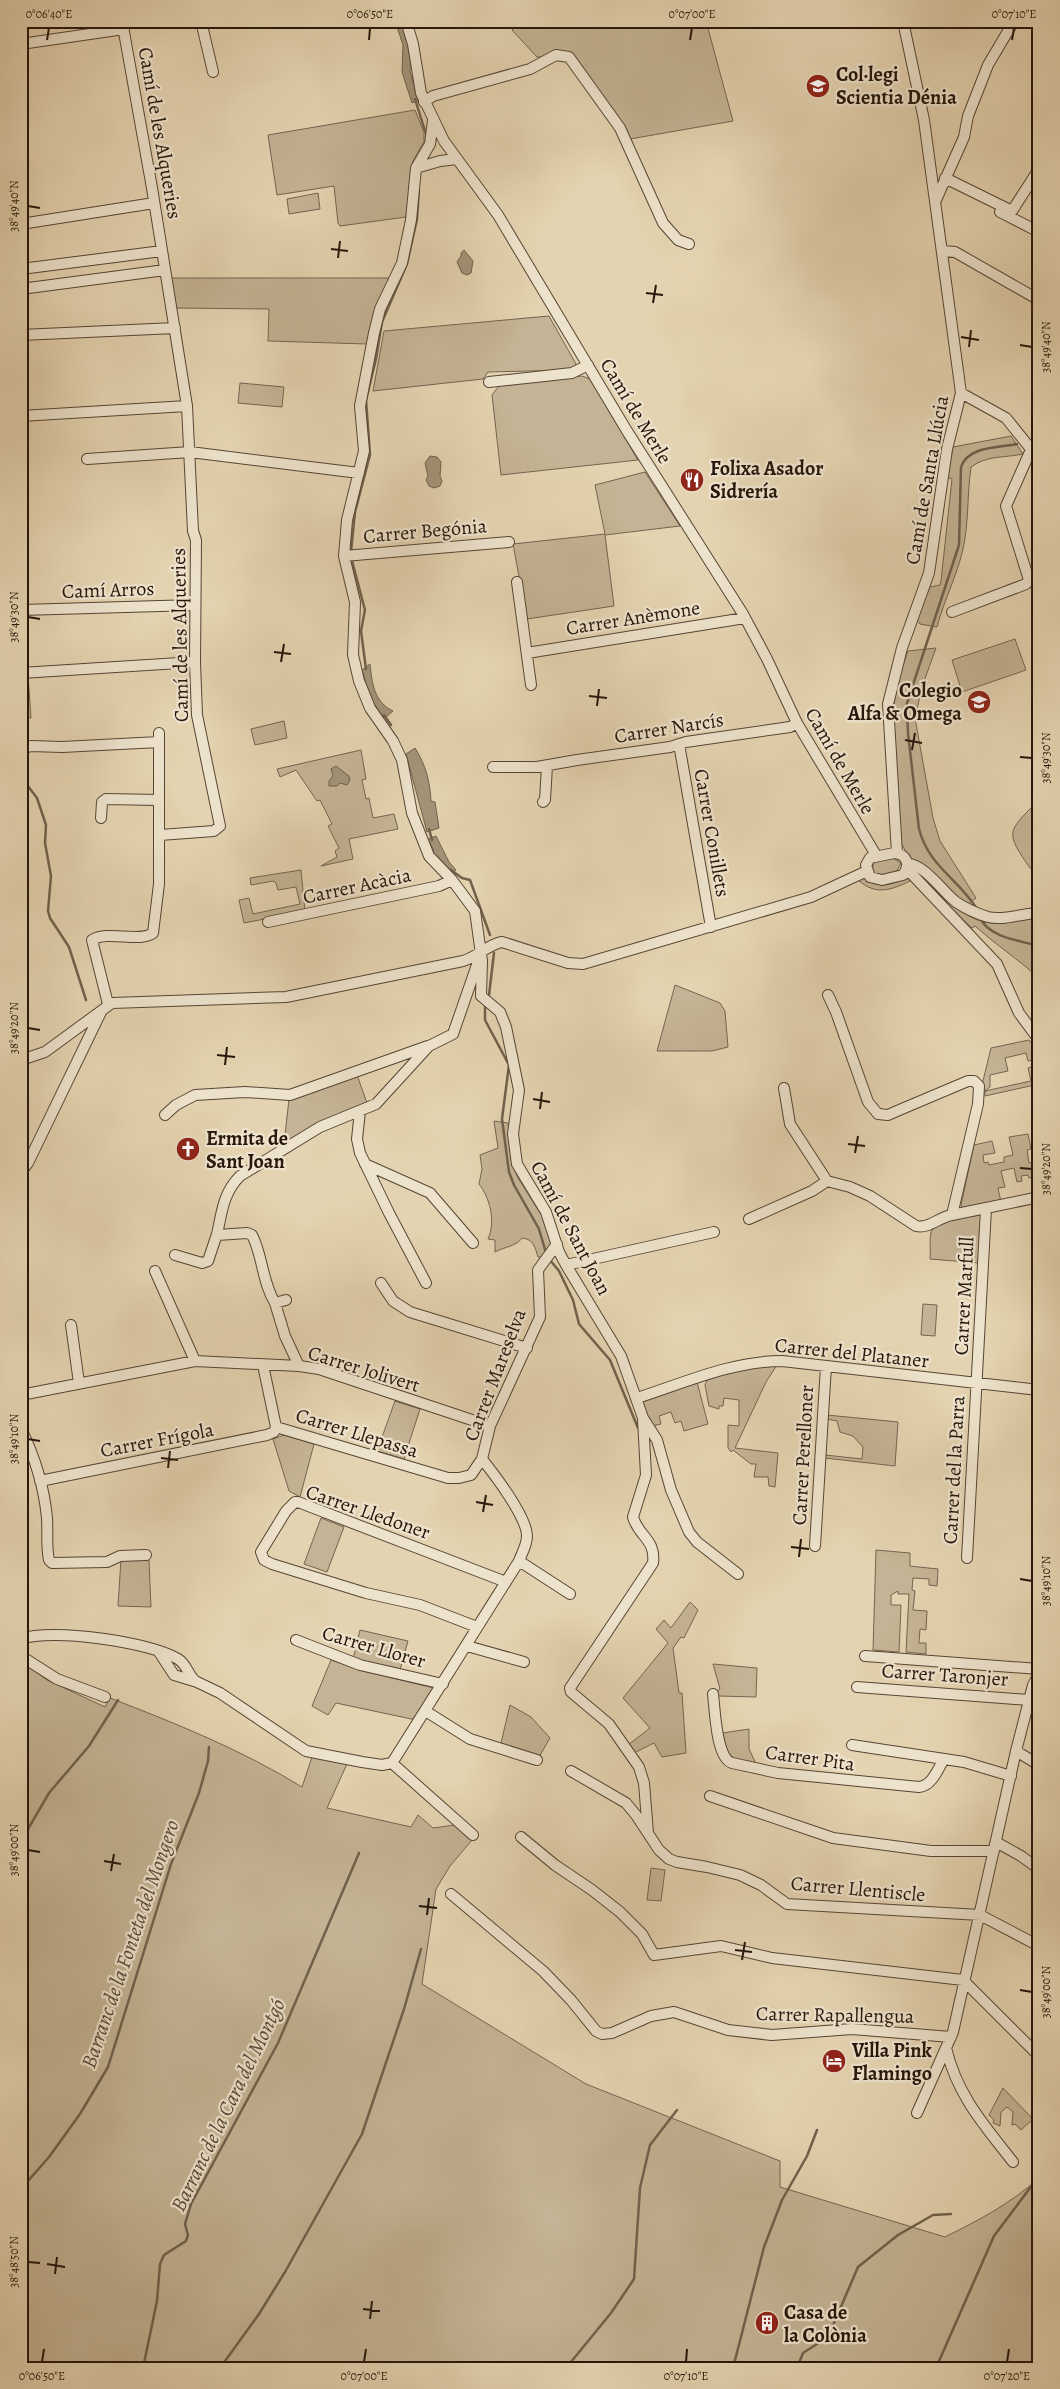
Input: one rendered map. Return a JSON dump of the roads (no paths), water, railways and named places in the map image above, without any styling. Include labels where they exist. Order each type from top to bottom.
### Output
[{"type":"street","points":[[201,21],[213,72]]},
{"type":"street","points":[[406,21],[424,102],[433,120]]},
{"type":"street","name":"Camí de Santa Llúcia","points":[[897,853],[888,704],[902,648],[929,573],[947,449],[961,393],[924,120],[903,21]]},
{"type":"street","points":[[936,200],[964,136],[968,116],[988,65],[1014,21]]},
{"type":"street","points":[[21,44],[123,25]]},
{"type":"street","name":"Camí de les Alqueries","points":[[123,25],[187,406],[193,531],[196,540],[195,662],[197,715],[220,826],[214,831],[160,835]]},
{"type":"street","points":[[424,102],[433,96],[530,69],[556,55],[568,56],[620,128],[663,223],[678,240],[688,244]]},
{"type":"street","name":"Camí de Merle","points":[[433,120],[457,160],[498,215],[627,431],[745,618],[767,659],[797,723],[876,855]]},
{"type":"street","name":"Camí de Sant Joan","points":[[433,120],[430,144],[416,168],[411,220],[405,253],[400,270],[378,316],[361,396],[360,415],[364,447],[346,520],[344,556],[355,602],[353,655],[359,681],[370,708],[402,760],[412,813],[427,853],[452,880],[475,911],[480,953],[481,996],[496,1008],[505,1021],[519,1090],[514,1134],[517,1164],[546,1212],[566,1265],[618,1350],[643,1418],[656,1440],[671,1490],[692,1537],[738,1574]]},
{"type":"street","points":[[416,168],[440,161],[457,160]]},
{"type":"street","points":[[944,180],[1012,212],[1039,169]]},
{"type":"street","points":[[944,180],[1039,232]]},
{"type":"street","points":[[21,224],[154,203]]},
{"type":"street","name":"Camí de les Alqueries","points":[[21,269],[162,251]]},
{"type":"street","points":[[943,251],[955,252],[1039,300]]},
{"type":"street","points":[[21,290],[165,270]]},
{"type":"street","points":[[21,335],[175,328]]},
{"type":"street","points":[[489,382],[572,373],[588,365]]},
{"type":"street","points":[[961,393],[1006,418],[1035,455]]},
{"type":"street","points":[[21,416],[187,406]]},
{"type":"street","points":[[87,458],[190,452],[359,473]]},
{"type":"street","points":[[952,612],[1026,584],[1029,580],[1006,506],[1029,454],[1035,455]]},
{"type":"street","name":"Carrer Begónia","points":[[344,556],[509,542]]},
{"type":"street","points":[[517,582],[531,685]]},
{"type":"street","name":"Camí Arros","points":[[21,610],[195,605]]},
{"type":"street","name":"Carrer Anèmone","points":[[528,653],[745,618]]},
{"type":"street","points":[[21,673],[52,669],[195,662]]},
{"type":"street","name":"Carrer Narcís","points":[[493,767],[546,766],[790,727],[797,723]]},
{"type":"street","points":[[21,749],[31,746],[68,747],[159,738],[160,800],[159,884],[152,934],[108,936],[92,940],[106,1006],[28,1163],[21,1172]]},
{"type":"street","name":"Carrer Conillets","points":[[679,744],[711,927]]},
{"type":"street","points":[[543,802],[545,800],[546,766]]},
{"type":"street","points":[[100,818],[102,802],[106,799],[160,800]]},
{"type":"street","points":[[907,866],[899,877],[882,880],[870,877],[866,871],[868,861],[876,855],[897,853],[905,857],[907,866],[997,964],[1019,1013],[1039,1040]]},
{"type":"street","points":[[907,866],[916,866],[955,900],[994,918],[1039,913]]},
{"type":"street","points":[[21,1060],[45,1052],[106,1006],[286,997],[463,961],[502,942],[568,963],[584,964],[819,894],[866,871]]},
{"type":"street","name":"Carrer Acàcia","points":[[268,922],[433,888],[452,880]]},
{"type":"street","points":[[165,1116],[176,1104],[196,1095],[246,1092],[290,1095],[429,1046],[453,1034],[480,953]]},
{"type":"street","points":[[828,995],[836,1012],[868,1102],[878,1114],[888,1115],[968,1080],[977,1083],[980,1090],[952,1215]]},
{"type":"street","points":[[175,1255],[205,1262],[216,1235],[225,1197],[233,1182],[320,1127],[380,1101],[429,1046]]},
{"type":"street","points":[[784,1088],[790,1124],[827,1181],[850,1187],[870,1196],[916,1226],[927,1226],[939,1219],[952,1215],[1039,1198]]},
{"type":"street","points":[[360,1111],[357,1138],[365,1164],[426,1283]]},
{"type":"street","points":[[365,1164],[430,1193],[473,1243]]},
{"type":"street","points":[[749,1219],[812,1191],[827,1181]]},
{"type":"street","name":"Carrer Marfull","points":[[976,1384],[986,1209]]},
{"type":"street","points":[[566,1265],[714,1232]]},
{"type":"street","points":[[216,1235],[247,1233],[252,1235],[285,1336],[299,1366]]},
{"type":"street","name":"Carrer Mareselva","points":[[392,1763],[427,1712],[519,1562],[525,1546],[526,1528],[482,1459],[490,1426],[527,1348],[540,1312],[538,1270],[557,1244]]},
{"type":"street","points":[[155,1271],[195,1361]]},
{"type":"street","points":[[381,1283],[392,1301],[410,1312],[527,1348]]},
{"type":"street","points":[[273,1299],[286,1300]]},
{"type":"street","points":[[71,1325],[80,1383]]},
{"type":"street","name":"Carrer del Plataner","points":[[637,1398],[756,1361],[782,1360],[1039,1390]]},
{"type":"street","name":"Carrer Jolivert","points":[[21,1395],[195,1361],[299,1366],[318,1369],[490,1426]]},
{"type":"street","name":"Carrer Llepassa","points":[[263,1365],[276,1427],[448,1478],[471,1475],[482,1459]]},
{"type":"street","name":"Carrer Perelloner","points":[[816,1546],[826,1366]]},
{"type":"street","name":"Carrer del la Parra","points":[[967,1558],[976,1384]]},
{"type":"street","points":[[643,1418],[646,1475],[633,1517],[652,1547],[654,1563],[570,1688],[571,1692],[610,1724],[639,1767],[644,1783],[648,1834]]},
{"type":"street","name":"Carrer Frígola","points":[[40,1481],[267,1435],[274,1432],[276,1427]]},
{"type":"street","points":[[21,1430],[33,1455],[40,1481],[46,1513],[48,1558],[50,1562],[107,1562],[120,1556],[146,1555]]},
{"type":"street","name":"Carrer Lledoner","points":[[478,1627],[420,1605],[366,1593],[272,1564],[264,1560],[262,1552],[286,1511],[295,1502],[298,1502],[506,1582]]},
{"type":"street","points":[[519,1562],[570,1594]]},
{"type":"street","points":[[21,1639],[33,1637],[96,1638],[122,1642],[158,1652],[181,1661],[197,1682]]},
{"type":"street","name":"Carrer Llorer","points":[[296,1640],[360,1665],[444,1684]]},
{"type":"street","points":[[466,1646],[524,1662]]},
{"type":"street","points":[[158,1652],[174,1675],[197,1682],[225,1697],[306,1751],[369,1764],[392,1763],[473,1835]]},
{"type":"street","points":[[21,1656],[57,1679],[105,1697]]},
{"type":"street","points":[[865,1656],[1039,1669]]},
{"type":"street","points":[[917,2113],[951,2037],[1016,1751],[1029,1700],[1039,1674]]},
{"type":"street","name":"Carrer Taronjer","points":[[857,1687],[1029,1700]]},
{"type":"street","name":"Carrer Pita","points":[[713,1694],[721,1751],[726,1761],[732,1763],[778,1774],[919,1787],[925,1786],[930,1782],[944,1759]]},
{"type":"street","points":[[427,1712],[470,1739],[536,1760]]},
{"type":"street","name":"Carrer Pita","points":[[852,1745],[972,1764],[1011,1776]]},
{"type":"street","points":[[1016,1751],[1039,1765]]},
{"type":"street","points":[[571,1771],[626,1803],[648,1834]]},
{"type":"street","points":[[710,1796],[834,1838],[930,1850],[995,1847],[1021,1856],[1039,1869]]},
{"type":"street","name":"Carrer Llentiscle","points":[[648,1834],[665,1856],[682,1863],[740,1875],[790,1905],[980,1915]]},
{"type":"street","points":[[522,1837],[555,1865],[614,1907],[642,1934],[654,1955],[722,1946],[772,1958],[964,1980],[1039,2056]]},
{"type":"street","name":"Carrer Rapallengua","points":[[452,1894],[543,1971],[596,2031],[602,2034],[615,2032],[651,2016],[674,2012],[728,2030],[772,2036],[852,2029],[951,2037]]},
{"type":"street","points":[[980,1915],[1039,1946]]},
{"type":"street","points":[[946,2048],[951,2065],[972,2112],[1013,2162]]},
{"type":"waterway","points":[[415,99],[426,134]]},
{"type":"waterway","points":[[351,552],[355,512],[370,455],[366,400],[376,359],[382,322],[407,264],[417,219],[419,190]]},
{"type":"waterway","points":[[977,909],[937,863],[924,842],[919,829],[908,733],[907,703],[959,545],[961,467],[970,455],[984,449],[1017,444]]},
{"type":"waterway","points":[[351,557],[365,610],[361,631],[366,669]]},
{"type":"waterway","points":[[384,715],[391,725]]},
{"type":"waterway","points":[[21,777],[37,798],[46,825],[45,843],[51,876],[48,911],[50,918],[69,947],[86,1000]]},
{"type":"waterway","points":[[429,829],[432,840]]},
{"type":"waterway","points":[[451,870],[462,878],[470,880],[490,935]]},
{"type":"waterway","points":[[980,917],[984,924],[997,934],[1039,946]]},
{"type":"waterway","points":[[489,995],[494,953]]},
{"type":"waterway","points":[[485,1007],[485,1020],[509,1065],[502,1119],[509,1172],[514,1185],[539,1229],[546,1253]]},
{"type":"waterway","points":[[550,1260],[559,1271],[573,1300],[579,1324],[610,1360],[638,1428]]},
{"type":"waterway","points":[[21,1841],[49,1793],[89,1746],[118,1700]]},
{"type":"waterway","name":"Barranc de la Fonteta del Mongero","points":[[21,2189],[49,2157],[80,2114],[108,2067],[171,1864],[199,1793],[208,1761],[209,1747]]},
{"type":"waterway","name":"Barranc de la Cara del Montgó","points":[[143,2368],[157,2301],[160,2264],[164,2255],[186,2241],[188,2235],[185,2224],[191,2204],[278,2043],[359,1853]]},
{"type":"waterway","points":[[220,2368],[259,2314],[285,2272],[362,2134],[404,2009],[421,1949]]},
{"type":"waterway","points":[[566,2368],[611,2313],[634,2279],[640,2188],[650,2145],[677,2110]]},
{"type":"waterway","points":[[733,2368],[764,2247],[782,2200],[807,2156],[817,2130]]},
{"type":"waterway","points":[[936,2368],[994,2236],[1039,2176]]},
{"type":"waterway","points":[[797,2368],[803,2353],[828,2337],[858,2267],[898,2235],[933,2215],[951,2214]]},
{"type":"place","name":"Col·legi Scientia Dénia","points":[[818,86]]},
{"type":"place","name":"Folixa Asador Sidrería","points":[[692,480]]},
{"type":"place","name":"Colegio Alfa & Omega","points":[[979,702]]},
{"type":"place","name":"Ermita de Sant Joan","points":[[188,1149]]},
{"type":"place","name":"Villa Pink Flamingo","points":[[834,2061]]},
{"type":"place","name":"Casa de la Colònia","points":[[767,2323]]}]
